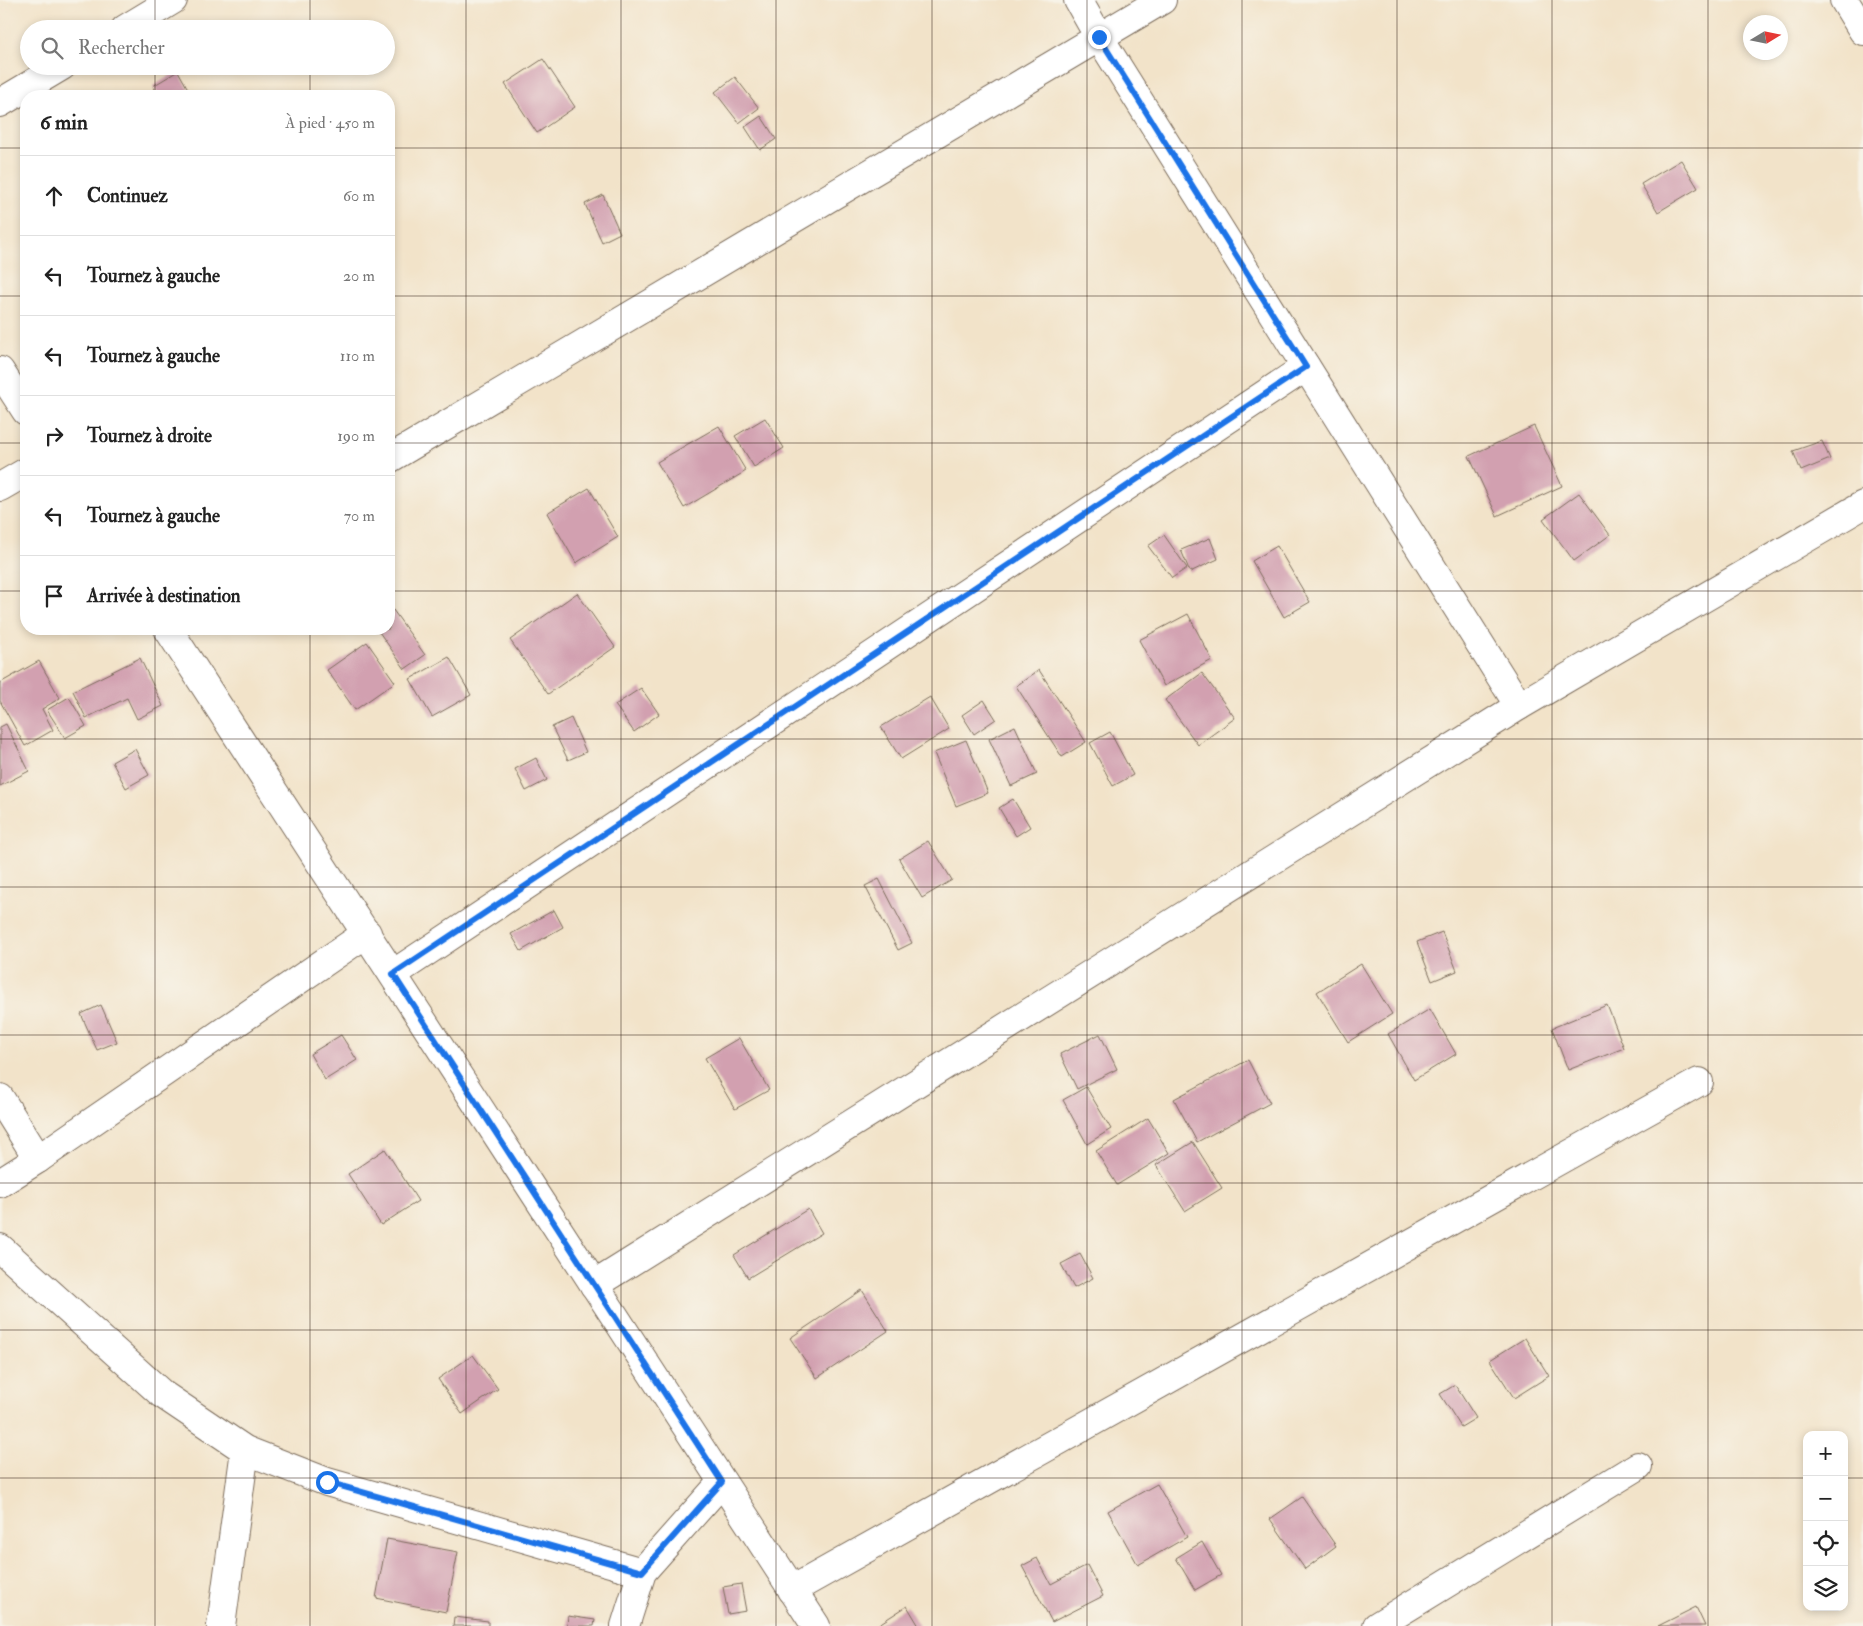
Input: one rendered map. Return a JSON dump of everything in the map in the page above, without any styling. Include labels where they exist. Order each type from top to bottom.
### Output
[{"type":"street","points":[[140,20],[173,0]]},
{"type":"street","points":[[1078,0],[1099,37],[1519,706]]},
{"type":"street","points":[[395,455],[1162,0]]},
{"type":"street","points":[[1844,0],[1863,31]]},
{"type":"street","points":[[22,90],[47,75]]},
{"type":"street","points":[[0,103],[20,91]]},
{"type":"street","points":[[393,974],[1306,367]]},
{"type":"street","points":[[0,371],[20,402]]},
{"type":"street","points":[[0,487],[20,475]]},
{"type":"street","points":[[594,1286],[1519,706],[1863,505]]},
{"type":"street","points":[[172,635],[816,1626]]},
{"type":"street","points":[[0,1183],[38,1159],[366,934]]},
{"type":"street","points":[[792,1590],[1699,1082]]},
{"type":"street","points":[[0,1098],[38,1159]]},
{"type":"street","points":[[0,1248],[162,1394],[245,1450],[327,1482],[642,1572]]},
{"type":"street","points":[[221,1626],[245,1450]]},
{"type":"street","points":[[1377,1626],[1638,1466]]},
{"type":"street","points":[[625,1626],[642,1572],[722,1482]]},
{"type":"building","points":[[543,59],[575,107],[537,133],[505,84]]},
{"type":"building","points":[[171,75],[180,75],[189,90],[155,90],[153,86]]},
{"type":"building","points":[[735,77],[759,108],[739,123],[715,92]]},
{"type":"building","points":[[761,116],[776,139],[760,150],[745,127]]},
{"type":"building","points":[[1681,160],[1698,188],[1658,212],[1641,184]]},
{"type":"building","points":[[603,195],[620,233],[602,242],[585,204]]},
{"type":"building","points":[[765,418],[784,448],[754,467],[735,436]]},
{"type":"building","points":[[719,426],[746,471],[684,508],[657,462]]},
{"type":"building","points":[[1534,426],[1562,486],[1497,516],[1469,456]]},
{"type":"building","points":[[1822,441],[1830,459],[1801,471],[1793,451]]},
{"type":"building","points":[[589,488],[618,537],[576,563],[547,513]]},
{"type":"building","points":[[1579,493],[1610,535],[1574,561],[1543,519]]},
{"type":"building","points":[[1164,535],[1187,568],[1172,578],[1148,546]]},
{"type":"building","points":[[1210,538],[1218,559],[1190,572],[1181,550]]},
{"type":"building","points":[[1277,546],[1310,602],[1284,617],[1252,561]]},
{"type":"building","points":[[577,593],[615,647],[548,694],[510,640]]},
{"type":"building","points":[[395,613],[425,655],[405,669],[381,635],[395,635]]},
{"type":"building","points":[[1188,614],[1212,660],[1164,686],[1139,640]]},
{"type":"building","points":[[367,642],[395,682],[355,710],[327,670]]},
{"type":"building","points":[[449,657],[471,695],[432,717],[410,679]]},
{"type":"building","points":[[140,658],[163,706],[137,719],[127,698],[86,718],[73,691]]},
{"type":"building","points":[[39,661],[60,698],[42,709],[53,730],[25,746],[0,701],[0,683]]},
{"type":"building","points":[[1039,670],[1086,742],[1062,757],[1016,686]]},
{"type":"building","points":[[1202,673],[1235,718],[1198,745],[1165,700]]},
{"type":"building","points":[[641,688],[659,714],[634,732],[615,705]]},
{"type":"building","points":[[69,697],[86,726],[65,738],[47,710]]},
{"type":"building","points":[[930,697],[949,729],[901,759],[881,727]]},
{"type":"building","points":[[984,700],[996,719],[974,734],[962,715]]},
{"type":"building","points":[[571,718],[586,752],[568,760],[552,727]]},
{"type":"building","points":[[6,724],[29,771],[0,786],[0,727]]},
{"type":"building","points":[[1015,726],[1037,774],[1011,786],[989,739]]},
{"type":"building","points":[[1110,732],[1133,775],[1113,786],[1090,743]]},
{"type":"building","points":[[966,740],[988,793],[956,806],[934,753]]},
{"type":"building","points":[[135,749],[149,775],[126,788],[112,762]]},
{"type":"building","points":[[536,758],[547,780],[526,791],[515,769]]},
{"type":"building","points":[[1013,799],[1030,827],[1016,836],[999,808]]},
{"type":"building","points":[[928,841],[952,880],[922,898],[899,859]]},
{"type":"building","points":[[879,879],[912,943],[898,950],[865,886]]},
{"type":"building","points":[[554,910],[563,927],[521,951],[511,934]]},
{"type":"building","points":[[1442,932],[1457,971],[1432,981],[1417,942]]},
{"type":"building","points":[[1361,964],[1392,1014],[1348,1042],[1317,992]]},
{"type":"building","points":[[101,1005],[117,1042],[97,1050],[81,1014]]},
{"type":"building","points":[[1607,1005],[1624,1048],[1568,1070],[1552,1028]]},
{"type":"building","points":[[1430,1009],[1456,1054],[1414,1080],[1388,1034]]},
{"type":"building","points":[[1100,1034],[1117,1069],[1077,1089],[1060,1054]]},
{"type":"building","points":[[341,1035],[357,1060],[325,1080],[310,1054]]},
{"type":"building","points":[[739,1038],[769,1090],[735,1109],[705,1058]]},
{"type":"building","points":[[1248,1060],[1270,1103],[1197,1142],[1174,1099]]},
{"type":"building","points":[[1086,1087],[1111,1129],[1087,1144],[1063,1100]]},
{"type":"building","points":[[1148,1118],[1169,1153],[1117,1185],[1096,1151]]},
{"type":"building","points":[[1193,1142],[1222,1188],[1185,1211],[1156,1165]]},
{"type":"building","points":[[385,1149],[418,1201],[381,1225],[348,1174]]},
{"type":"building","points":[[808,1209],[822,1233],[748,1278],[734,1255]]},
{"type":"building","points":[[1080,1254],[1093,1278],[1074,1288],[1061,1264]]},
{"type":"building","points":[[862,1290],[888,1331],[817,1378],[790,1338]]},
{"type":"building","points":[[1525,1338],[1549,1376],[1514,1398],[1490,1360]]},
{"type":"building","points":[[473,1355],[498,1389],[462,1414],[438,1379]]},
{"type":"building","points":[[1455,1385],[1476,1418],[1461,1427],[1440,1394]]},
{"type":"building","points":[[1157,1484],[1187,1537],[1138,1565],[1108,1511]]},
{"type":"building","points":[[1302,1497],[1336,1546],[1305,1569],[1270,1519]]},
{"type":"building","points":[[387,1539],[458,1552],[446,1612],[376,1598]]},
{"type":"building","points":[[1202,1542],[1221,1575],[1195,1590],[1176,1558]]},
{"type":"building","points":[[1037,1558],[1051,1584],[1087,1565],[1103,1596],[1052,1622],[1022,1566]]},
{"type":"building","points":[[741,1584],[746,1611],[728,1614],[723,1587]]},
{"type":"building","points":[[907,1606],[919,1626],[876,1626]]},
{"type":"building","points":[[1696,1607],[1705,1626],[1658,1626]]},
{"type":"building","points":[[568,1616],[595,1620],[594,1626],[567,1626]]},
{"type":"building","points":[[454,1617],[488,1621],[488,1626],[453,1626]]},
{"type":"route","points":[[327,1482],[642,1572],[722,1482],[393,974],[1306,367],[1099,37]]}]
